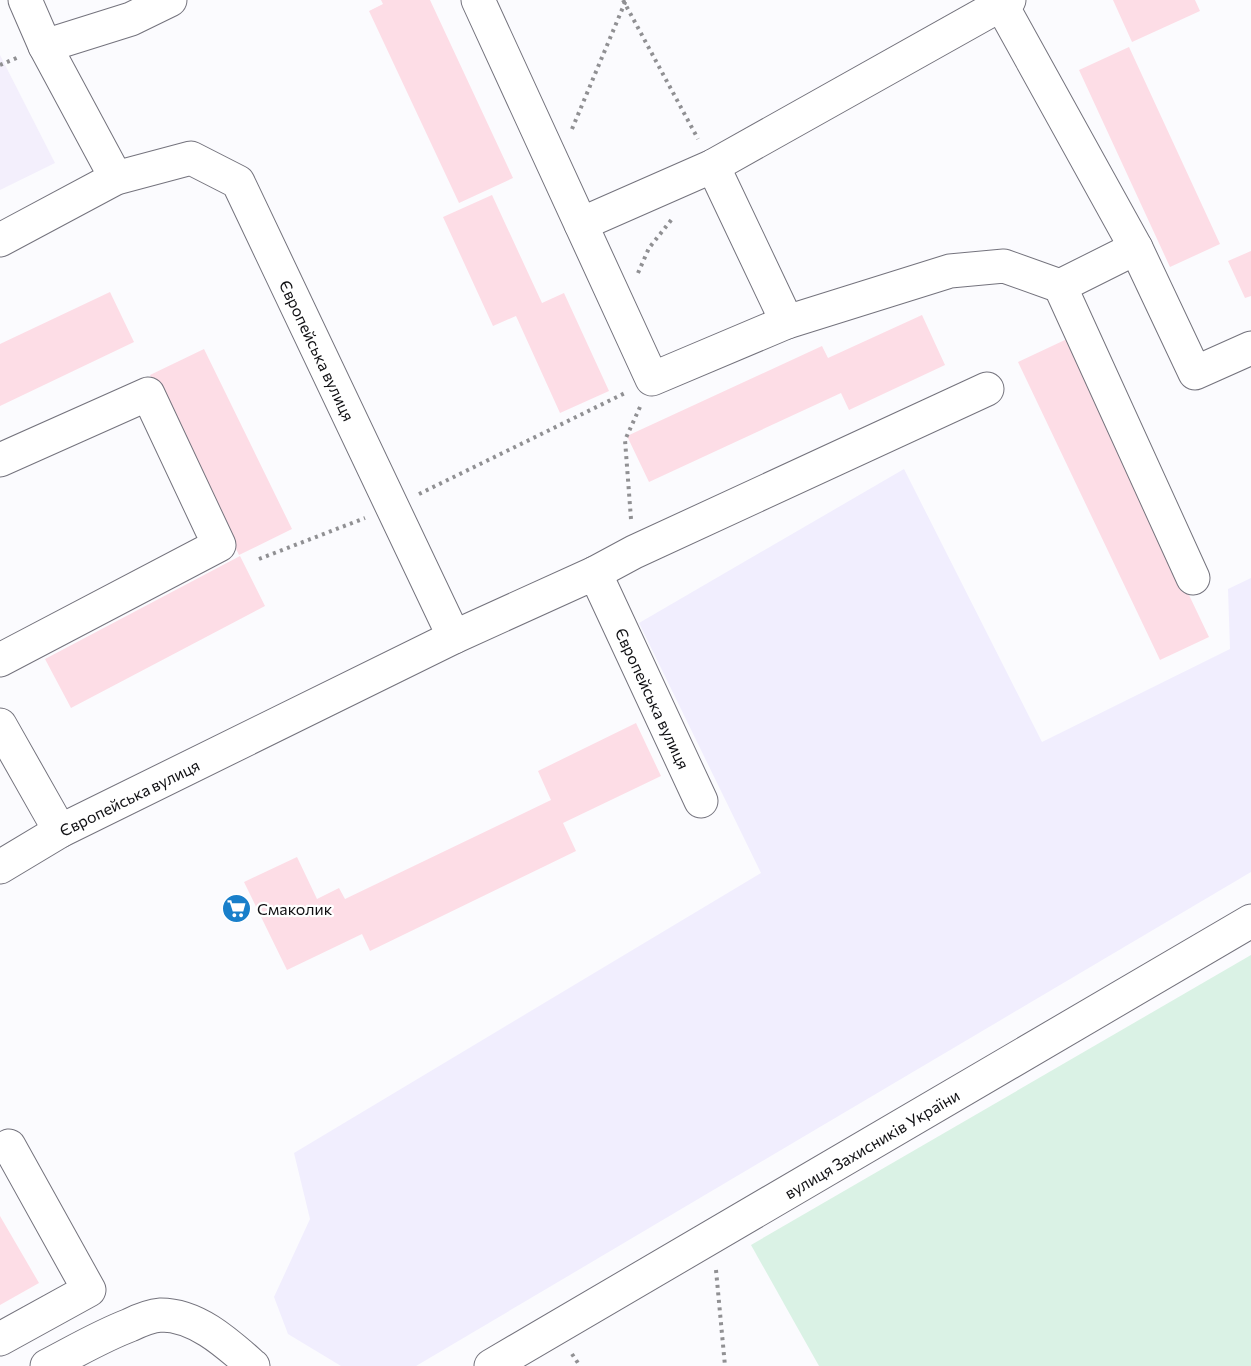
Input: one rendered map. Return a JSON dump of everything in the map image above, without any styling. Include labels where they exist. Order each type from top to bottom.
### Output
[{"type":"street","points":[[24,0],[45,46],[116,178]]},
{"type":"street","points":[[45,46],[131,19],[170,0]]},
{"type":"street","points":[[478,0],[652,379],[787,322],[950,271],[1004,266],[1060,286],[1193,578]]},
{"type":"street","points":[[581,224],[713,166],[1005,2],[1136,248],[1195,373],[1251,348]]},
{"type":"street","name":"Європейська вулиця","points":[[0,240],[116,178],[191,158],[238,182],[454,637]]},
{"type":"street","points":[[713,166],[787,322]]},
{"type":"street","points":[[1060,286],[1136,248]]},
{"type":"street","points":[[596,573],[634,552],[987,389]]},
{"type":"street","points":[[0,460],[148,394],[219,545],[0,660]]},
{"type":"street","name":"Європейська вулиця","points":[[0,867],[60,831],[454,637],[596,573],[701,801]]},
{"type":"street","points":[[0,725],[60,831]]},
{"type":"street","name":"вулиця Захисників України","points":[[491,1366],[1251,921]]},
{"type":"street","points":[[0,1339],[89,1290],[9,1146]]},
{"type":"street","points":[[47,1366],[120,1329],[149,1317],[162,1315],[177,1317],[218,1336],[253,1366]]},
{"type":"path","points":[[556,169],[624,1]]},
{"type":"path","points":[[624,1],[713,166]]},
{"type":"path","points":[[621,312],[649,248],[677,212]]},
{"type":"path","points":[[259,559],[392,507],[652,379]]},
{"type":"path","points":[[634,552],[624,440],[652,379]]},
{"type":"path","points":[[715,1260],[725,1366]]},
{"type":"shaded area","points":[[0,55],[55,163],[0,190]]},
{"type":"shaded area","points":[[904,469],[1042,742],[1230,649],[1228,589],[1251,578],[1251,872],[416,1366],[341,1366],[288,1334],[274,1297],[310,1219],[294,1153],[761,873],[639,623]]},
{"type":"green space","points":[[1251,955],[1251,1366],[819,1366],[751,1245]]},
{"type":"building","points":[[381,0],[430,0],[513,178],[459,203],[369,11],[383,4]]},
{"type":"building","points":[[1113,0],[1195,0],[1200,11],[1132,42]]},
{"type":"building","points":[[1129,47],[1220,244],[1170,267],[1079,70]]},
{"type":"building","points":[[492,195],[542,303],[564,293],[609,391],[560,413],[516,316],[493,326],[443,217]]},
{"type":"building","points":[[1251,251],[1251,296],[1245,298],[1228,261]]},
{"type":"building","points":[[110,292],[134,342],[0,406],[0,344]]},
{"type":"building","points":[[922,315],[945,365],[849,410],[841,393],[649,482],[627,436],[822,346],[828,358]]},
{"type":"building","points":[[1067,339],[1209,637],[1160,660],[1018,362]]},
{"type":"building","points":[[204,349],[292,529],[239,555],[150,375]]},
{"type":"building","points":[[240,556],[265,606],[71,708],[45,659]]},
{"type":"building","points":[[636,723],[661,776],[563,823],[576,851],[370,951],[362,934],[287,970],[244,882],[297,857],[317,899],[339,888],[345,899],[551,800],[538,771]]},
{"type":"building","points":[[0,1216],[39,1283],[0,1305]]},
{"type":"place","name":"Смаколик","points":[[236,908]]}]
